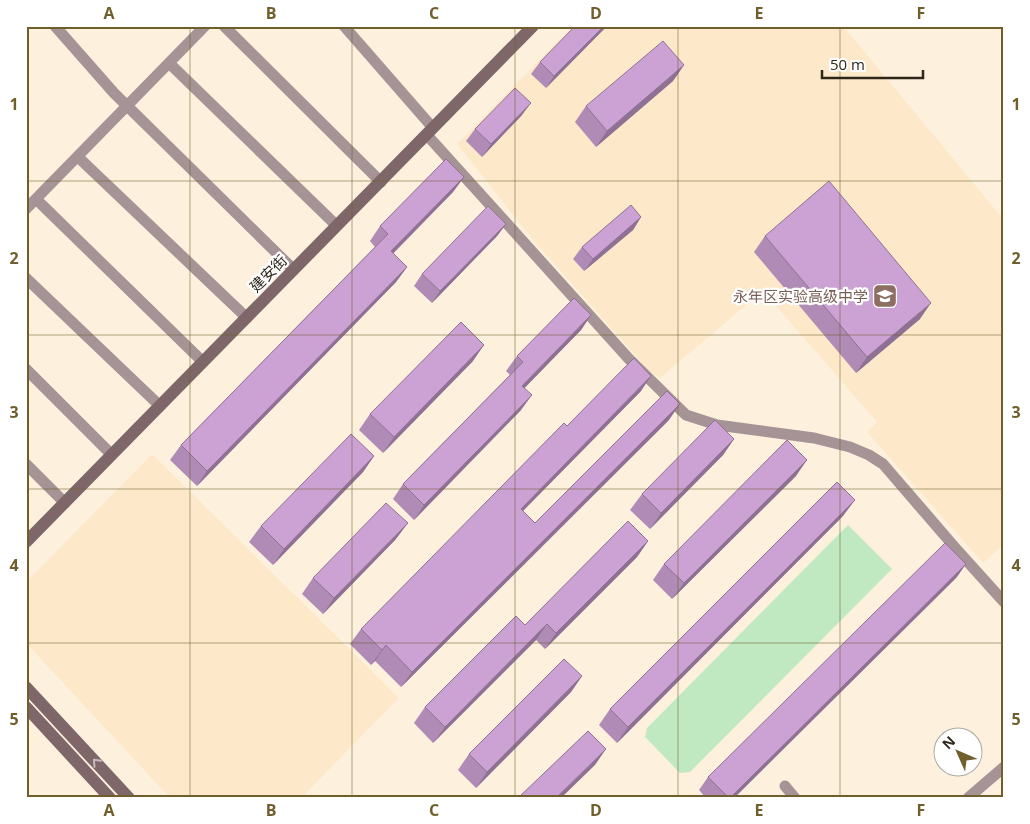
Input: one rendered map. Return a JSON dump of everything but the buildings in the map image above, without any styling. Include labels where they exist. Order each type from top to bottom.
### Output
[{"type":"main road","name":"建安街","points":[[26,542],[533,26]]},
{"type":"main road","points":[[26,687],[129,798]]},
{"type":"main road","points":[[26,707],[110,798]]},
{"type":"street","points":[[55,26],[114,93],[294,270]]},
{"type":"street","points":[[26,210],[206,26]]},
{"type":"street","points":[[224,26],[381,182]]},
{"type":"street","points":[[344,26],[430,132],[629,359],[686,415],[717,425],[814,438],[850,447],[869,455],[883,464],[1004,602]]},
{"type":"street","points":[[169,63],[337,226]]},
{"type":"street","points":[[78,157],[246,318]]},
{"type":"street","points":[[36,199],[203,362]]},
{"type":"street","points":[[26,278],[160,406]]},
{"type":"street","points":[[26,369],[112,455]]},
{"type":"street","points":[[26,464],[65,503]]},
{"type":"street","points":[[968,798],[1004,767]]},
{"type":"street","points":[[786,786],[796,798]]},
{"type":"shaded area","name":"永年区实验高级中学","points":[[573,26],[843,26],[1004,220],[1004,544],[983,563],[867,432],[877,422],[763,291],[660,378],[650,372],[534,241],[457,144]]},
{"type":"shaded area","points":[[152,454],[399,698],[301,798],[170,798],[26,643],[26,582]]},
{"type":"green space","points":[[848,525],[892,569],[690,772],[680,773],[645,737],[647,728]]},
{"type":"place","name":"永年区实验高级中学","points":[[885,296]]}]
